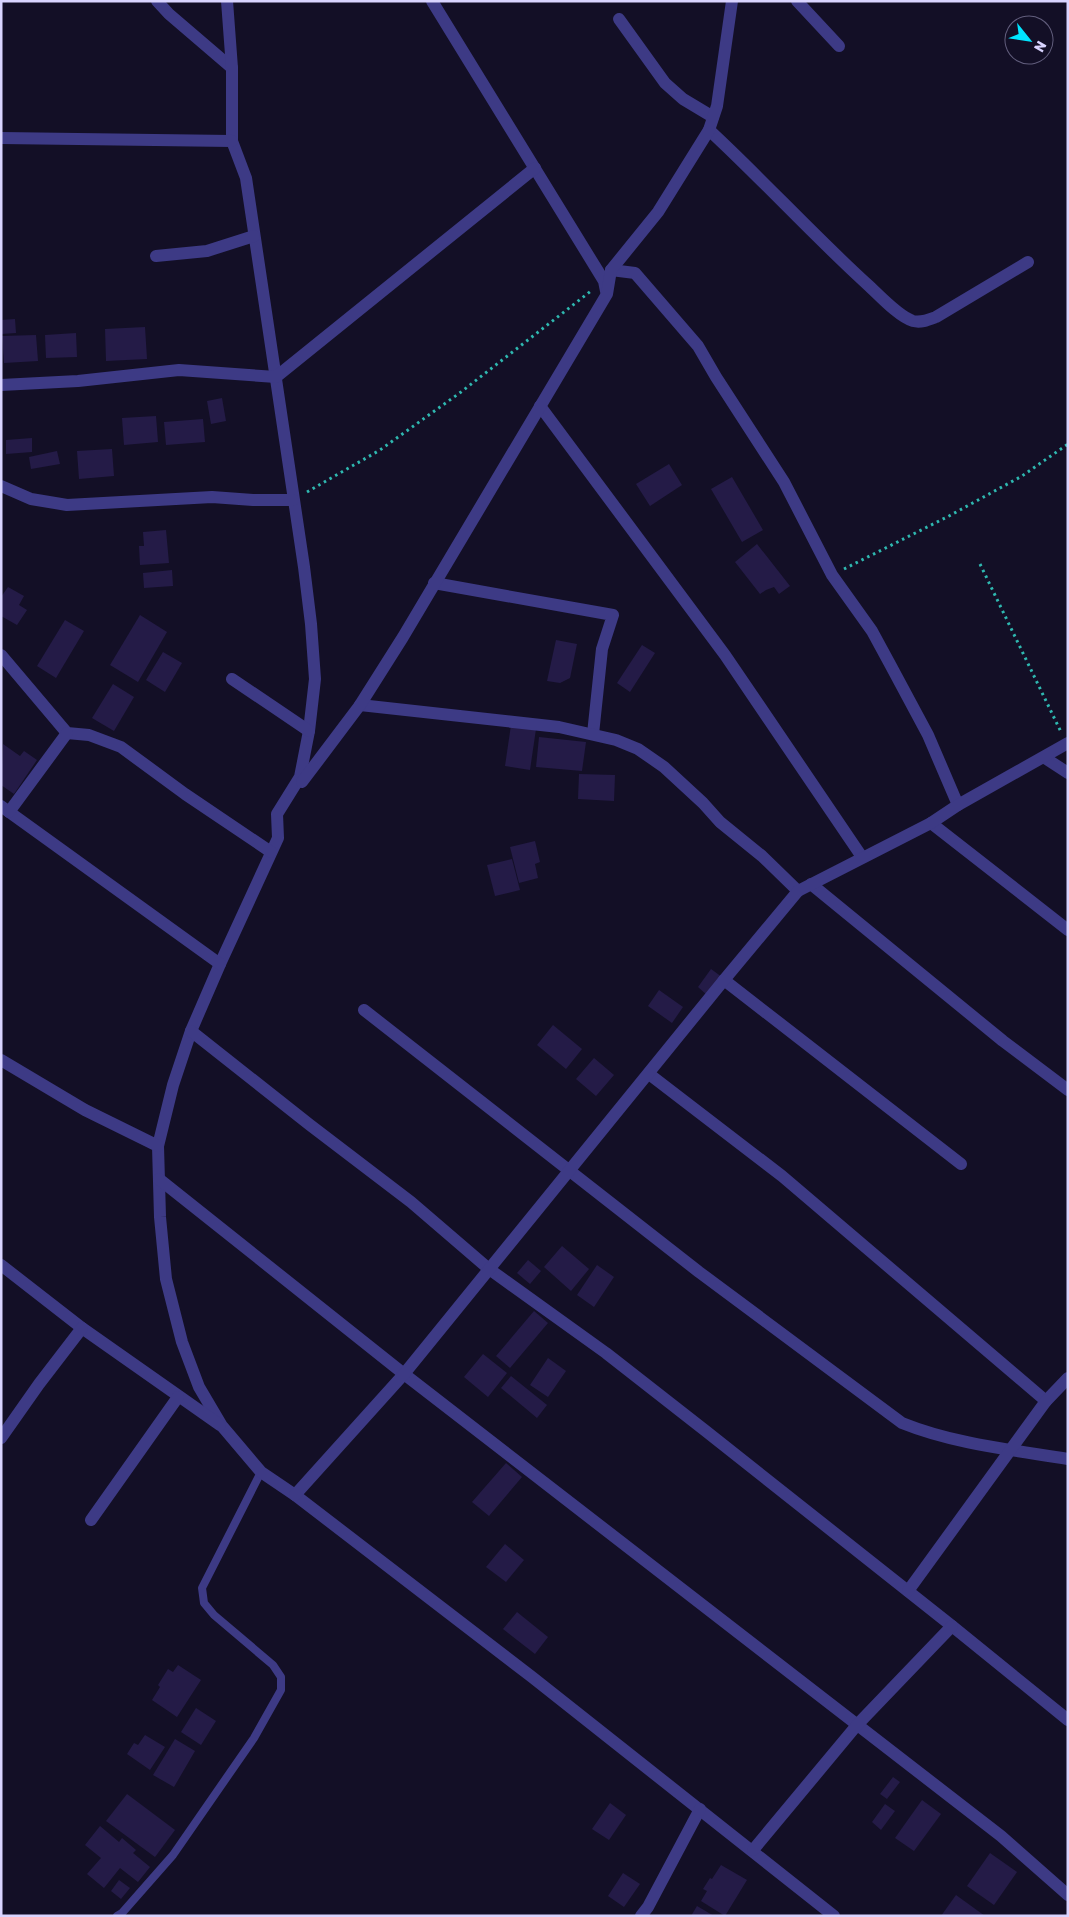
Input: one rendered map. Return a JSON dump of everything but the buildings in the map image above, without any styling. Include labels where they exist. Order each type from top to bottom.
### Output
[{"type":"street","points":[[157,1],[169,14],[232,68]]},
{"type":"street","points":[[227,1],[232,68],[232,141],[246,178],[311,624],[315,679],[309,731],[300,777],[277,814],[278,838],[191,1031],[173,1085],[158,1146],[160,1217],[166,1279],[182,1342],[199,1387],[222,1426],[262,1472],[295,1495],[532,1677],[700,1808],[834,1916]]},
{"type":"street","points":[[432,1],[604,281],[607,294]]},
{"type":"street","points":[[277,814],[360,705],[403,637],[607,294],[611,270],[658,212],[711,124],[717,106],[732,1]]},
{"type":"street","points":[[797,1],[839,46]]},
{"type":"street","points":[[619,19],[666,83],[711,124],[750,168],[833,254],[884,300],[912,321],[923,321],[936,317],[1028,262]]},
{"type":"street","points":[[1,138],[232,141]]},
{"type":"street","points":[[1,385],[78,381],[178,370],[276,377],[536,168]]},
{"type":"street","points":[[156,256],[207,251],[254,236]]},
{"type":"street","points":[[611,270],[635,273],[698,346],[784,482],[832,575],[872,631],[928,735],[958,805]]},
{"type":"street","points":[[540,406],[725,655],[862,857]]},
{"type":"street","points":[[1,486],[31,499],[67,505],[212,498],[293,500]]},
{"type":"street","points":[[434,583],[613,615],[602,649],[593,734]]},
{"type":"street","points":[[1,655],[67,733],[88,735],[121,747],[184,794],[271,852]]},
{"type":"street","points":[[232,679],[309,731]]},
{"type":"street","points":[[360,705],[559,727],[616,740],[638,749],[664,767],[696,796],[720,822],[762,856],[798,891]]},
{"type":"street","points":[[67,733],[5,809],[220,964]]},
{"type":"street","points":[[295,1495],[404,1374],[798,891],[931,822],[958,805],[1045,758],[1067,743]]},
{"type":"street","points":[[1045,758],[1068,773]]},
{"type":"street","points":[[931,822],[1068,930]]},
{"type":"street","points":[[811,884],[1003,1041],[1068,1090]]},
{"type":"street","points":[[724,980],[961,1164]]},
{"type":"street","points":[[364,1010],[699,1272],[902,1423],[938,1435],[1068,1459]]},
{"type":"street","points":[[191,1031],[411,1202],[489,1269],[614,1359],[908,1590],[1068,1720]]},
{"type":"street","points":[[1,1060],[85,1110],[158,1146]]},
{"type":"street","points":[[650,1074],[782,1176],[1046,1401]]},
{"type":"street","points":[[159,1179],[404,1374],[1001,1836],[1068,1895]]},
{"type":"street","points":[[1,1265],[82,1328],[222,1426]]},
{"type":"street","points":[[1,1438],[82,1328]]},
{"type":"street","points":[[908,1590],[1046,1401],[1068,1378]]},
{"type":"street","points":[[91,1520],[178,1397]]},
{"type":"street","points":[[753,1850],[857,1725],[952,1626]]},
{"type":"street","points":[[641,1916],[648,1907],[700,1808]]},
{"type":"lane","points":[[117,1916],[173,1855],[254,1738],[282,1690],[281,1677],[273,1665],[214,1615],[204,1603],[202,1588],[262,1472]]},
{"type":"path","points":[[293,500],[388,444],[461,392],[604,281]]},
{"type":"path","points":[[832,575],[949,516],[1022,476],[1068,444]]},
{"type":"path","points":[[980,564],[1067,743]]}]
